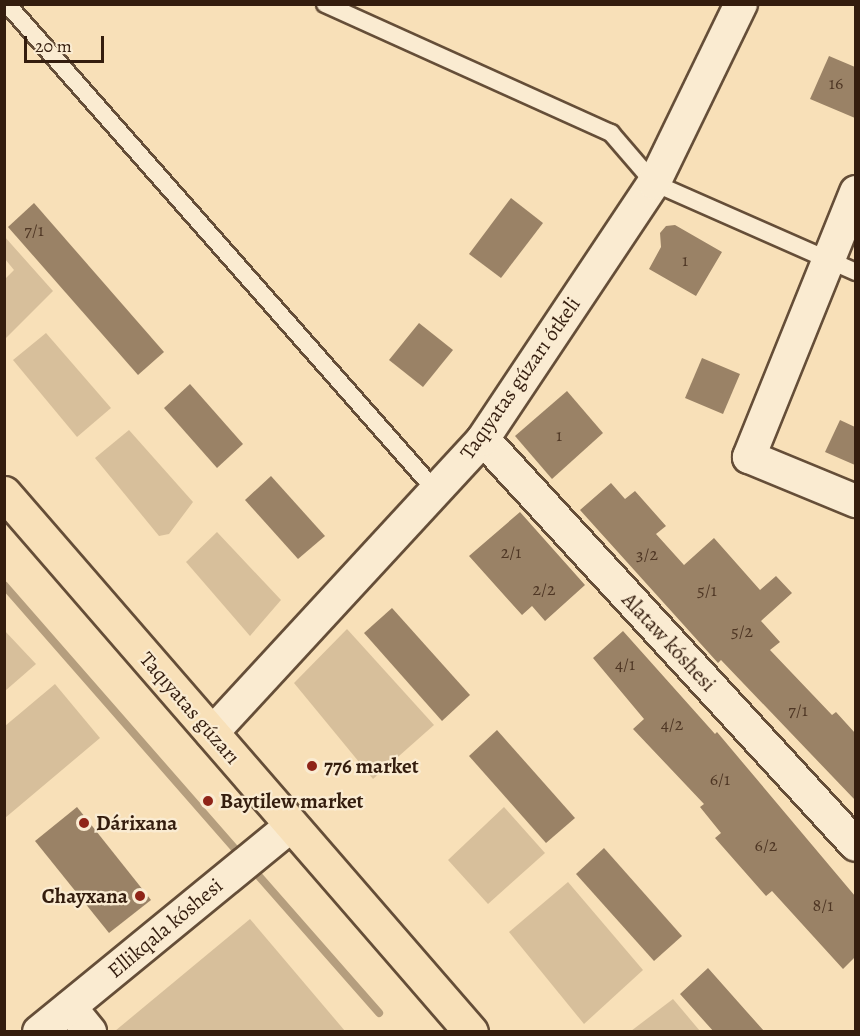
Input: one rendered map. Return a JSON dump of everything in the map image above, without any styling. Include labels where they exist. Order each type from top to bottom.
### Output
[{"type":"highway","name":"Taqıyatas gúzarı","points":[[4,493],[471,1032]]},
{"type":"street","name":"Taqıyatas gúzarı ótkeli","points":[[212,733],[483,439],[654,183],[741,4]]},
{"type":"street","points":[[855,192],[826,259],[749,457],[855,501]]},
{"type":"street","name":"Alataw kóshesi","points":[[483,439],[855,845]]},
{"type":"street","name":"Ellikqala kóshesi","points":[[39,1032],[291,826]]},
{"type":"street","points":[[70,1007],[90,1032]]},
{"type":"lane","points":[[7,4],[435,490]]},
{"type":"lane","points":[[325,4],[612,133],[654,183],[855,272]]},
{"type":"shaded area","points":[[4,236],[53,291],[5,339],[5,279],[14,270],[5,259]]},
{"type":"shaded area","points":[[46,333],[111,408],[77,437],[13,360]]},
{"type":"shaded area","points":[[129,430],[193,502],[169,534],[159,536],[95,458]]},
{"type":"shaded area","points":[[217,532],[281,600],[250,636],[186,562]]},
{"type":"shaded area","points":[[347,629],[434,725],[373,779],[294,683]]},
{"type":"shaded area","points":[[4,630],[36,664],[5,691],[4,691]]},
{"type":"shaded area","points":[[55,684],[100,738],[5,818],[5,726]]},
{"type":"shaded area","points":[[504,807],[545,853],[488,904],[448,860]]},
{"type":"shaded area","points":[[568,882],[643,970],[584,1024],[509,932]]},
{"type":"shaded area","points":[[250,919],[345,1031],[115,1031]]},
{"type":"shaded area","points":[[673,999],[700,1031],[631,1031]]},
{"type":"building","points":[[829,56],[855,67],[855,118],[810,99]]},
{"type":"building","points":[[511,198],[543,223],[501,278],[469,254]]},
{"type":"building","points":[[34,203],[164,352],[138,375],[8,227]]},
{"type":"building","points":[[675,225],[722,252],[696,296],[649,269],[661,247],[660,233],[666,226]]},
{"type":"building","points":[[419,323],[453,350],[423,387],[389,360]]},
{"type":"building","points":[[702,358],[740,374],[723,414],[685,398]]},
{"type":"building","points":[[190,384],[243,444],[217,468],[164,408]]},
{"type":"building","points":[[567,391],[603,433],[552,479],[515,436]]},
{"type":"building","points":[[840,420],[855,427],[855,465],[825,452]]},
{"type":"building","points":[[271,476],[325,536],[298,559],[245,500]]},
{"type":"building","points":[[611,483],[625,499],[635,491],[666,526],[656,534],[684,565],[714,538],[760,590],[776,576],[792,593],[761,621],[780,642],[770,650],[832,715],[836,712],[855,733],[855,800],[721,660],[718,663],[580,510]]},
{"type":"building","points":[[520,512],[585,585],[545,621],[532,606],[522,615],[469,556]]},
{"type":"building","points":[[392,608],[470,695],[442,721],[364,633]]},
{"type":"building","points":[[623,631],[715,734],[717,732],[855,896],[855,957],[843,969],[772,891],[766,896],[715,838],[721,833],[700,807],[704,804],[633,729],[644,719],[593,658]]},
{"type":"building","points":[[497,730],[575,818],[546,843],[469,756]]},
{"type":"building","points":[[77,807],[151,900],[109,933],[35,841]]},
{"type":"building","points":[[604,848],[682,936],[654,961],[576,874]]},
{"type":"building","points":[[708,968],[765,1032],[714,1032],[680,994]]},
{"type":"waterway","points":[[4,585],[236,850]]},
{"type":"waterway","points":[[257,874],[379,1013]]},
{"type":"place","name":"776 market","points":[[312,766]]},
{"type":"place","name":"Baytilew market","points":[[208,801]]},
{"type":"place","name":"Dárixana","points":[[84,823]]},
{"type":"place","name":"Chayxana","points":[[140,896]]}]
